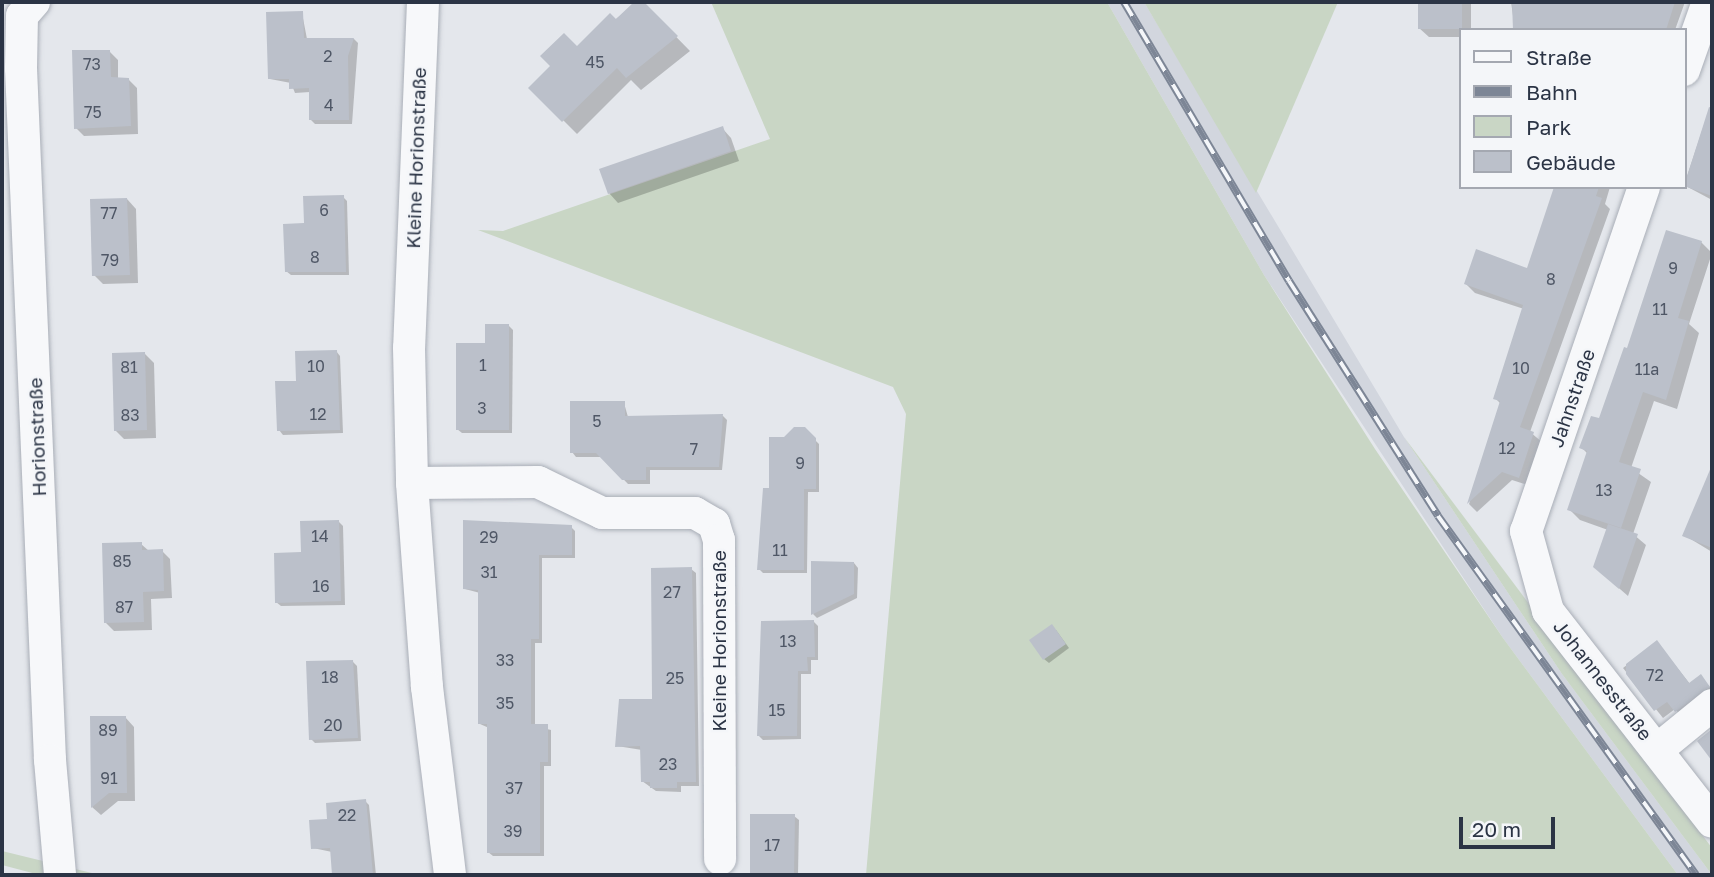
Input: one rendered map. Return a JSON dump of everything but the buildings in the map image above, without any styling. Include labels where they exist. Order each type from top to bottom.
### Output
[{"type":"street","name":"Horionstraße","points":[[34,2],[22,16],[21,68],[50,760],[60,875]]},
{"type":"street","name":"Kleine Horionstraße","points":[[423,2],[409,348],[412,483],[427,687],[450,875]]},
{"type":"street","points":[[1686,64],[1708,2]]},
{"type":"street","name":"Jahnstraße","points":[[1548,611],[1526,531],[1643,189]]},
{"type":"street","name":"Kleine Horionstraße","points":[[412,483],[538,482],[602,513],[695,513],[713,524],[719,540],[720,859]]},
{"type":"street","name":"Johannesstraße","points":[[1548,611],[1712,822]]},
{"type":"street","name":"Johannesstraße","points":[[1657,750],[1712,705]]},
{"type":"shaded area","points":[[1107,2],[1144,2],[1404,437],[1562,674],[1712,875],[1678,875],[1503,638],[1264,275]]},
{"type":"green space","points":[[711,2],[1107,2],[1264,275],[1375,449],[1503,638],[1678,875],[866,875],[906,414],[893,387],[478,230],[503,231],[770,139]]},
{"type":"green space","points":[[1144,2],[1338,2],[1256,193]]},
{"type":"green space","points":[[1404,437],[1712,848],[1712,875],[1562,674]]},
{"type":"green space","points":[[2,851],[100,875],[40,875],[2,865]]},
{"type":"railway","points":[[1124,2],[1289,281],[1438,516],[1696,875]]}]
